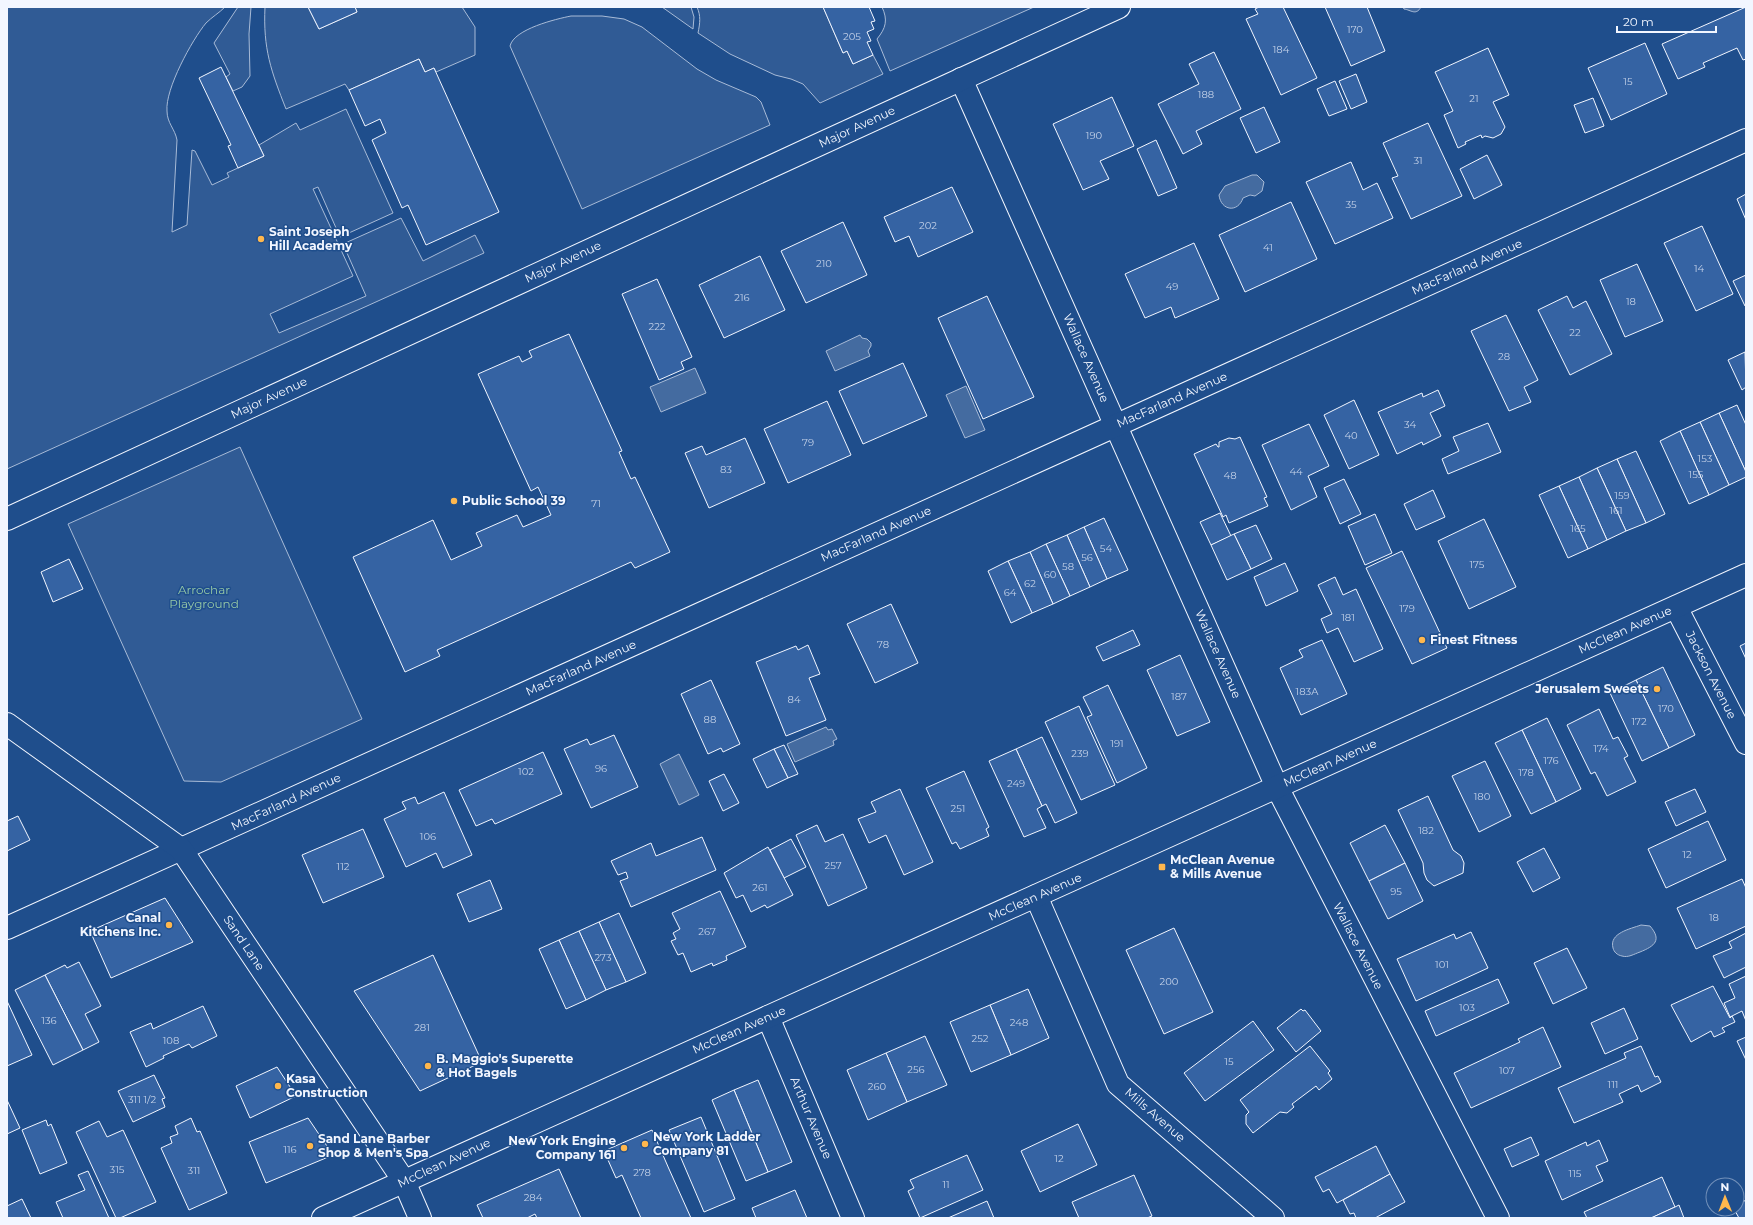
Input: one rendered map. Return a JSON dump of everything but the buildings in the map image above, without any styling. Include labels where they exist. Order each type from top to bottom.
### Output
[{"type":"street","name":"Major Avenue","points":[[7,519],[1119,7]]},
{"type":"street","name":"Wallace Avenue","points":[[961,79],[1277,787],[1498,1218]]},
{"type":"street","name":"MacFarland Avenue","points":[[7,928],[1746,140]]},
{"type":"street","name":"McClean Avenue","points":[[323,1218],[1746,575]]},
{"type":"street","name":"Jackson Avenue","points":[[1676,607],[1746,743]]},
{"type":"street","name":"Sand Lane","points":[[7,724],[180,849],[404,1181],[420,1218]]},
{"type":"street","name":"Mills Avenue","points":[[1036,896],[1118,1084],[1274,1218]]},
{"type":"street","name":"Arthur Avenue","points":[[768,1017],[853,1218]]},
{"type":"green space","points":[[7,7],[225,7],[206,23],[200,31],[180,65],[170,90],[167,115],[177,140],[172,232],[187,225],[192,150],[195,151],[212,185],[229,177],[227,173],[264,156],[259,145],[296,123],[300,130],[346,109],[393,213],[340,237],[318,187],[313,189],[353,276],[270,314],[279,333],[366,296],[343,244],[401,218],[423,261],[475,235],[484,253],[7,469]]},
{"type":"green space","points":[[238,7],[251,7],[249,34],[250,76],[242,87],[233,91],[226,77],[230,74],[214,43]]},
{"type":"green space","points":[[265,7],[308,7],[319,29],[357,12],[355,7],[462,7],[475,27],[475,55],[436,72],[434,68],[425,72],[419,59],[349,90],[345,84],[286,109],[269,60],[265,35]]},
{"type":"green space","points":[[662,7],[691,7],[694,17],[693,29]]},
{"type":"green space","points":[[697,7],[823,7],[843,53],[847,51],[853,64],[873,55],[883,74],[820,103],[803,84],[775,75],[730,54],[698,33],[700,20]]},
{"type":"green space","points":[[882,7],[1034,7],[890,71],[877,39],[885,24],[885,16]]},
{"type":"green space","points":[[571,16],[602,16],[624,19],[642,27],[697,69],[716,80],[756,97],[761,102],[770,125],[582,209],[510,46],[513,40],[527,30],[546,22]]},
{"type":"green space","name":"Arrochar Playground","points":[[240,447],[362,719],[221,782],[184,781],[68,524]]},
{"type":"shaded area","points":[[1403,7],[1421,7],[1419,10],[1413,12],[1404,9]]},
{"type":"shaded area","points":[[1252,175],[1257,175],[1264,182],[1262,191],[1255,196],[1250,195],[1243,198],[1241,203],[1234,208],[1226,207],[1220,200],[1219,195],[1225,186]]},
{"type":"shaded area","points":[[860,335],[862,338],[867,339],[871,343],[868,351],[870,356],[835,371],[826,351]]},
{"type":"shaded area","points":[[695,368],[706,393],[661,412],[650,387]]},
{"type":"shaded area","points":[[966,386],[985,430],[965,438],[946,395]]},
{"type":"shaded area","points":[[826,727],[828,730],[832,729],[837,739],[833,741],[834,745],[795,762],[787,744]]},
{"type":"shaded area","points":[[679,754],[699,795],[679,805],[660,764]]},
{"type":"shaded area","points":[[1641,925],[1650,926],[1654,931],[1656,939],[1653,945],[1645,950],[1629,956],[1622,956],[1616,953],[1613,949],[1613,943],[1617,935],[1621,932]]},
{"type":"place","name":"Saint Joseph Hill Academy","points":[[261,239]]},
{"type":"place","name":"Public School 39","points":[[454,501]]},
{"type":"place","name":"Finest Fitness","points":[[1422,640]]},
{"type":"place","name":"Jerusalem Sweets","points":[[1657,689]]},
{"type":"place","name":"McClean Avenue & Mills Avenue","points":[[1162,867]]},
{"type":"place","name":"Canal Kitchens Inc.","points":[[169,925]]},
{"type":"place","name":"B. Maggio's Superette & Hot Bagels","points":[[428,1066]]},
{"type":"place","name":"Kasa Construction","points":[[278,1086]]},
{"type":"place","name":"New York Ladder Company 81","points":[[645,1144]]},
{"type":"place","name":"Sand Lane Barber Shop & Men's Spa","points":[[310,1146]]},
{"type":"place","name":"New York Engine Company 161","points":[[624,1148]]}]
